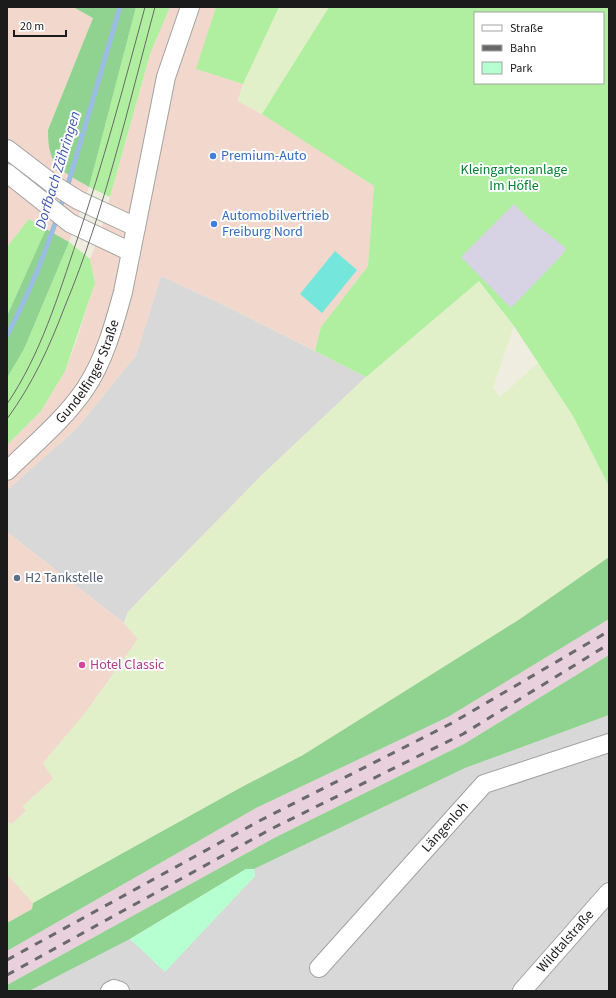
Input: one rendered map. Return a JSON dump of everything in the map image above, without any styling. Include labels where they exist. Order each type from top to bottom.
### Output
[{"type":"street","name":"Gundelfinger Straße","points":[[7,471],[62,416],[85,389],[96,368],[115,321],[131,252],[166,77],[190,7]]},
{"type":"street","points":[[7,149],[78,200],[136,227]]},
{"type":"street","points":[[7,173],[70,223],[131,252]]},
{"type":"street","name":"Längenloh","points":[[319,968],[484,784],[609,743]]},
{"type":"street","name":"Wildtalstraße","points":[[522,991],[609,892]]},
{"type":"street","points":[[110,991],[114,989],[120,991]]},
{"type":"shaded area","points":[[7,7],[73,7],[93,18],[48,130],[60,169],[89,187],[69,242],[29,219],[7,247]]},
{"type":"shaded area","points":[[170,7],[216,7],[197,69],[243,84],[238,101],[282,125],[374,186],[368,266],[321,327],[315,351],[228,307],[161,276],[136,355],[77,428],[7,490],[7,445],[41,411],[65,371],[75,345],[95,283],[90,259],[99,237],[150,54]]},
{"type":"shaded area","points":[[514,204],[529,219],[566,248],[563,254],[511,308],[461,257]]},
{"type":"shaded area","points":[[335,251],[357,270],[322,313],[300,294]]},
{"type":"shaded area","points":[[161,276],[228,307],[366,377],[263,474],[128,612],[124,623],[7,532],[7,490],[77,428],[136,355]]},
{"type":"shaded area","points":[[7,532],[124,623],[138,639],[86,712],[43,763],[54,778],[23,806],[26,811],[12,824],[7,822]]},
{"type":"shaded area","points":[[609,619],[609,655],[464,744],[276,837],[7,985],[7,951],[256,808],[448,717]]},
{"type":"shaded area","points":[[609,715],[609,991],[29,991],[130,939],[165,971],[255,876],[254,869],[465,768]]},
{"type":"shaded area","points":[[7,874],[33,903],[32,909],[7,923]]},
{"type":"green space","points":[[73,7],[136,7],[89,187],[70,176],[57,166],[50,152],[49,142],[48,130],[93,18]]},
{"type":"green space","points":[[136,7],[170,7],[150,54],[110,197],[89,187]]},
{"type":"green space","points":[[216,7],[279,7],[243,84],[196,69]]},
{"type":"green space","points":[[279,7],[329,7],[262,114],[238,101],[243,84]]},
{"type":"green space","name":"Kleingartenanlage Im Höfle","points":[[329,7],[609,7],[609,486],[573,416],[514,326],[479,281],[366,377],[315,351],[321,327],[368,266],[374,186],[262,114]]},
{"type":"green space","points":[[29,219],[46,229],[7,316],[7,247]]},
{"type":"green space","points":[[46,229],[69,242],[24,349],[7,378],[7,316]]},
{"type":"green space","points":[[69,242],[90,259],[95,283],[65,371],[41,411],[7,445],[7,378],[24,349]]},
{"type":"green space","points":[[479,281],[514,326],[493,388],[500,397],[538,363],[573,416],[609,486],[609,557],[520,619],[303,755],[240,788],[33,903],[7,874],[7,822],[12,824],[26,811],[23,806],[53,779],[43,763],[86,712],[138,639],[124,623],[128,612],[263,474],[366,377]]},
{"type":"green space","points":[[609,557],[609,619],[448,717],[256,808],[7,951],[7,923],[32,909],[33,903],[240,788],[303,755],[520,619]]},
{"type":"green space","points":[[609,655],[609,715],[465,768],[254,869],[246,869],[130,939],[29,991],[7,991],[7,985],[276,837],[464,744]]},
{"type":"green space","points":[[246,869],[254,869],[255,876],[165,972],[130,939]]},
{"type":"waterway","name":"Dorfbach Zähringen","points":[[67,188],[120,7]]},
{"type":"waterway","name":"Dorfbach Zähringen","points":[[7,335],[39,267],[64,196]]},
{"type":"tram line","points":[[7,404],[30,365],[48,324],[63,282],[87,211],[145,7]]},
{"type":"tram line","points":[[7,419],[25,392],[40,365],[79,270],[115,158],[155,7]]},
{"type":"railway","points":[[7,960],[261,820],[452,723],[609,631]]},
{"type":"railway","points":[[7,975],[271,829],[463,734],[609,644]]},
{"type":"place","name":"Premium-Auto","points":[[213,156]]},
{"type":"place","name":"Automobilvertrieb Freiburg Nord","points":[[214,224]]},
{"type":"place","name":"H2 Tankstelle","points":[[17,578]]},
{"type":"place","name":"Hotel Classic","points":[[82,665]]}]
